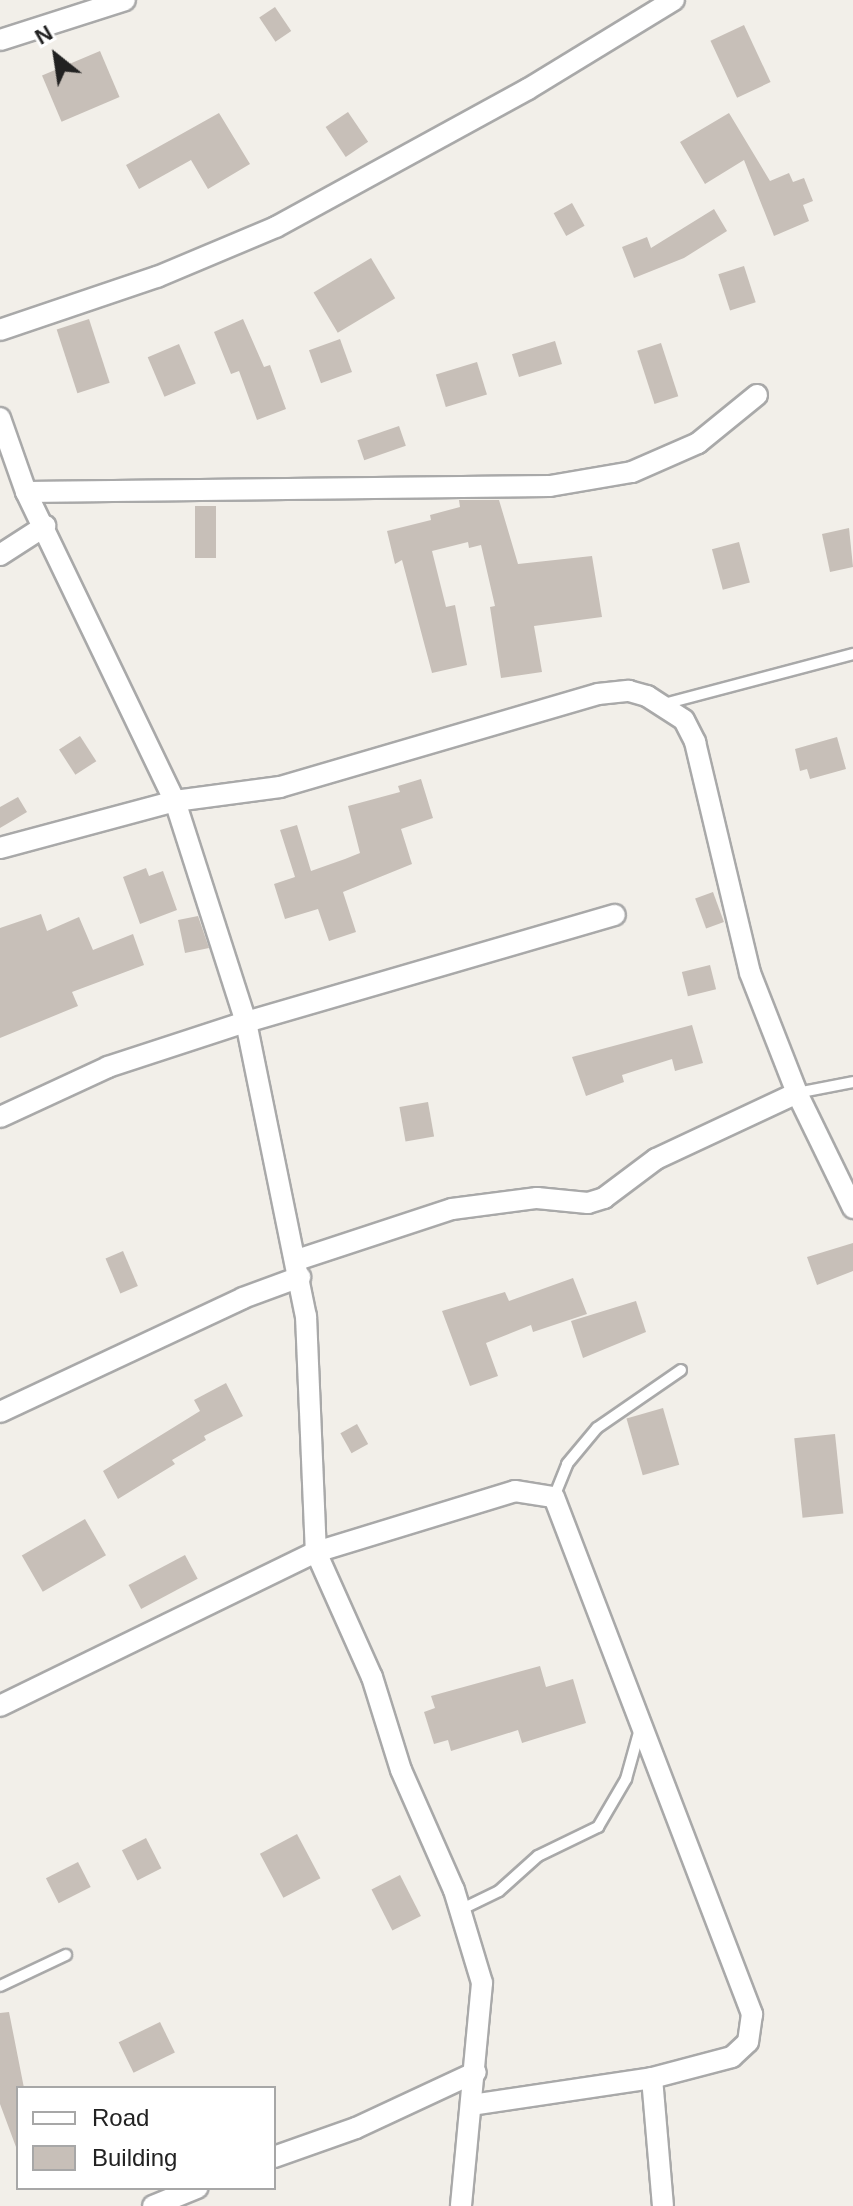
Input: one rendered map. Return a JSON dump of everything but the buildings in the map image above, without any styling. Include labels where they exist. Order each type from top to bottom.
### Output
[{"type":"street","points":[[0,40],[125,0]]},
{"type":"street","points":[[0,330],[157,277],[276,227],[528,89],[674,0]]},
{"type":"street","points":[[26,492],[550,486],[632,472],[698,443],[757,395]]},
{"type":"street","points":[[0,418],[26,492],[175,801],[246,1022],[298,1269],[316,1470],[316,1552],[372,1677],[401,1770],[460,1910],[482,1983],[461,2206]]},
{"type":"street","points":[[0,555],[45,526]]},
{"type":"street","points":[[0,848],[175,801],[280,787],[598,694],[629,691],[664,704],[684,720],[695,742],[750,973],[797,1093],[853,1208]]},
{"type":"street","points":[[0,1117],[108,1067],[246,1022],[615,915]]},
{"type":"street","points":[[0,1412],[298,1269],[452,1209],[537,1198],[588,1203],[604,1198],[656,1159],[797,1093]]},
{"type":"street","points":[[0,1706],[316,1552],[515,1491],[554,1497],[752,2014],[748,2042],[732,2057],[652,2078],[472,2105]]},
{"type":"street","points":[[276,2156],[356,2128],[476,2072]]},
{"type":"street","points":[[652,2078],[663,2206]]},
{"type":"street","points":[[153,2206],[192,2190]]},
{"type":"lane","points":[[664,704],[853,654]]},
{"type":"lane","points":[[797,1093],[853,1082]]},
{"type":"lane","points":[[554,1497],[567,1464],[597,1428],[681,1370]]},
{"type":"lane","points":[[460,1910],[499,1891],[538,1856],[598,1827],[626,1779],[641,1729]]},
{"type":"lane","points":[[0,1986],[66,1955]]}]
